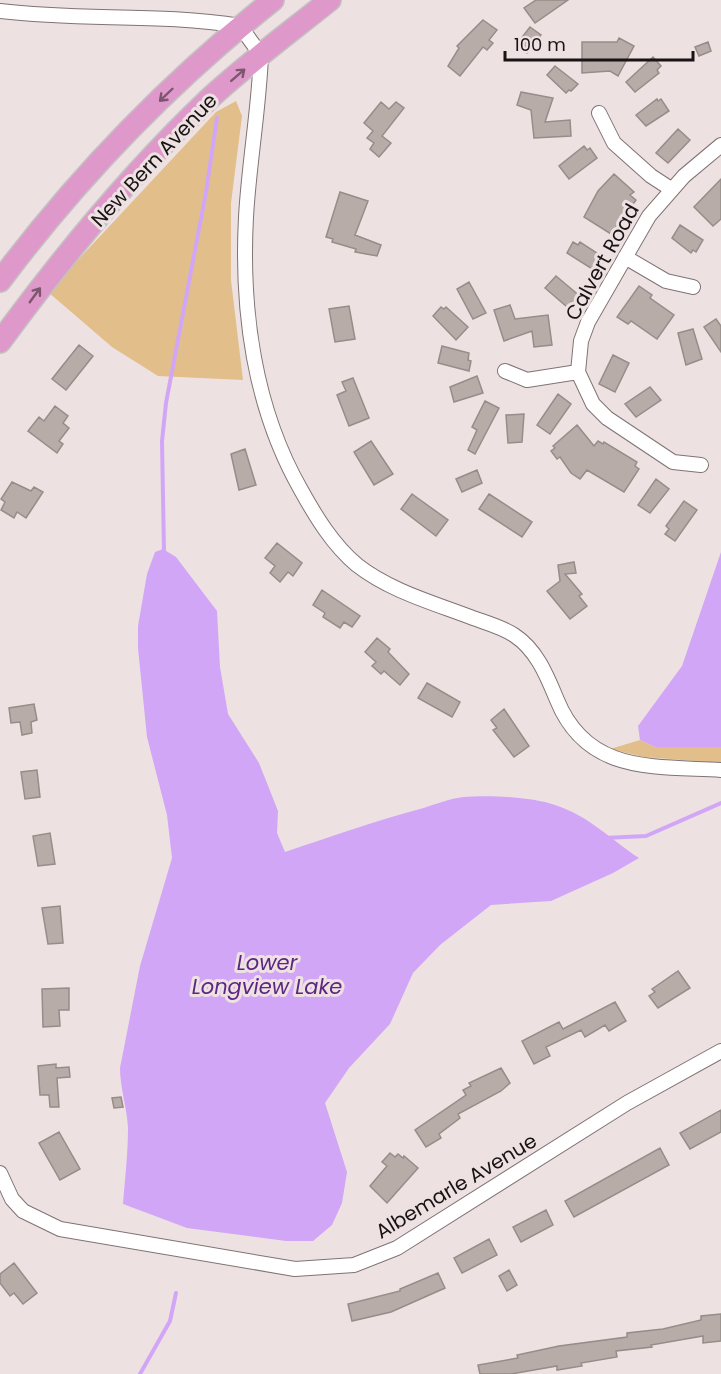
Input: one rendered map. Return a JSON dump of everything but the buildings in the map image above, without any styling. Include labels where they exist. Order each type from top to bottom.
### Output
[{"type":"main road","name":"New Bern Avenue","points":[[0,281],[109,150],[240,26],[273,0]]},
{"type":"main road","name":"New Bern Avenue","points":[[0,342],[54,268],[136,174],[210,98],[330,0]]},
{"type":"street","points":[[0,11],[87,18],[192,18],[240,26],[261,55],[260,97],[246,215],[246,298],[263,399],[290,471],[314,512],[341,550],[377,578],[516,636],[543,667],[569,726],[591,748],[612,758],[639,765],[721,770]]},
{"type":"street","points":[[599,113],[614,143],[651,176],[671,189]]},
{"type":"street","name":"Calvert Road","points":[[578,372],[581,341],[588,322],[649,216],[671,189],[721,145]]},
{"type":"street","points":[[626,257],[666,281],[693,287]]},
{"type":"street","points":[[504,371],[527,380],[578,372],[593,404],[607,418],[673,462],[701,465]]},
{"type":"street","name":"Albemarle Avenue","points":[[0,1173],[12,1199],[23,1211],[60,1229],[295,1269],[354,1265],[397,1248],[635,1098],[721,1051]]},
{"type":"shaded area","points":[[236,101],[242,116],[231,203],[231,280],[243,380],[158,376],[112,347],[48,292],[216,112]]},
{"type":"shaded area","points":[[640,740],[655,747],[721,747],[721,763],[644,757],[610,749]]},
{"type":"water","name":"Lower Longview Lake","points":[[163,549],[176,557],[217,611],[220,667],[228,714],[259,763],[278,811],[277,833],[285,852],[448,800],[486,796],[535,800],[555,805],[578,815],[639,858],[613,873],[551,901],[491,905],[440,945],[413,973],[390,1024],[349,1068],[325,1103],[347,1172],[342,1203],[332,1225],[313,1241],[286,1241],[187,1228],[123,1204],[128,1128],[120,1068],[140,966],[172,858],[167,815],[147,737],[138,648],[138,626],[147,574],[155,552]]},
{"type":"water","points":[[721,552],[721,747],[655,747],[640,740],[638,726],[682,666]]},
{"type":"waterway","points":[[164,552],[162,441],[166,403],[206,192],[217,118]]},
{"type":"waterway","points":[[604,838],[646,836],[721,803]]},
{"type":"waterway","points":[[140,1374],[170,1321],[176,1293]]}]
